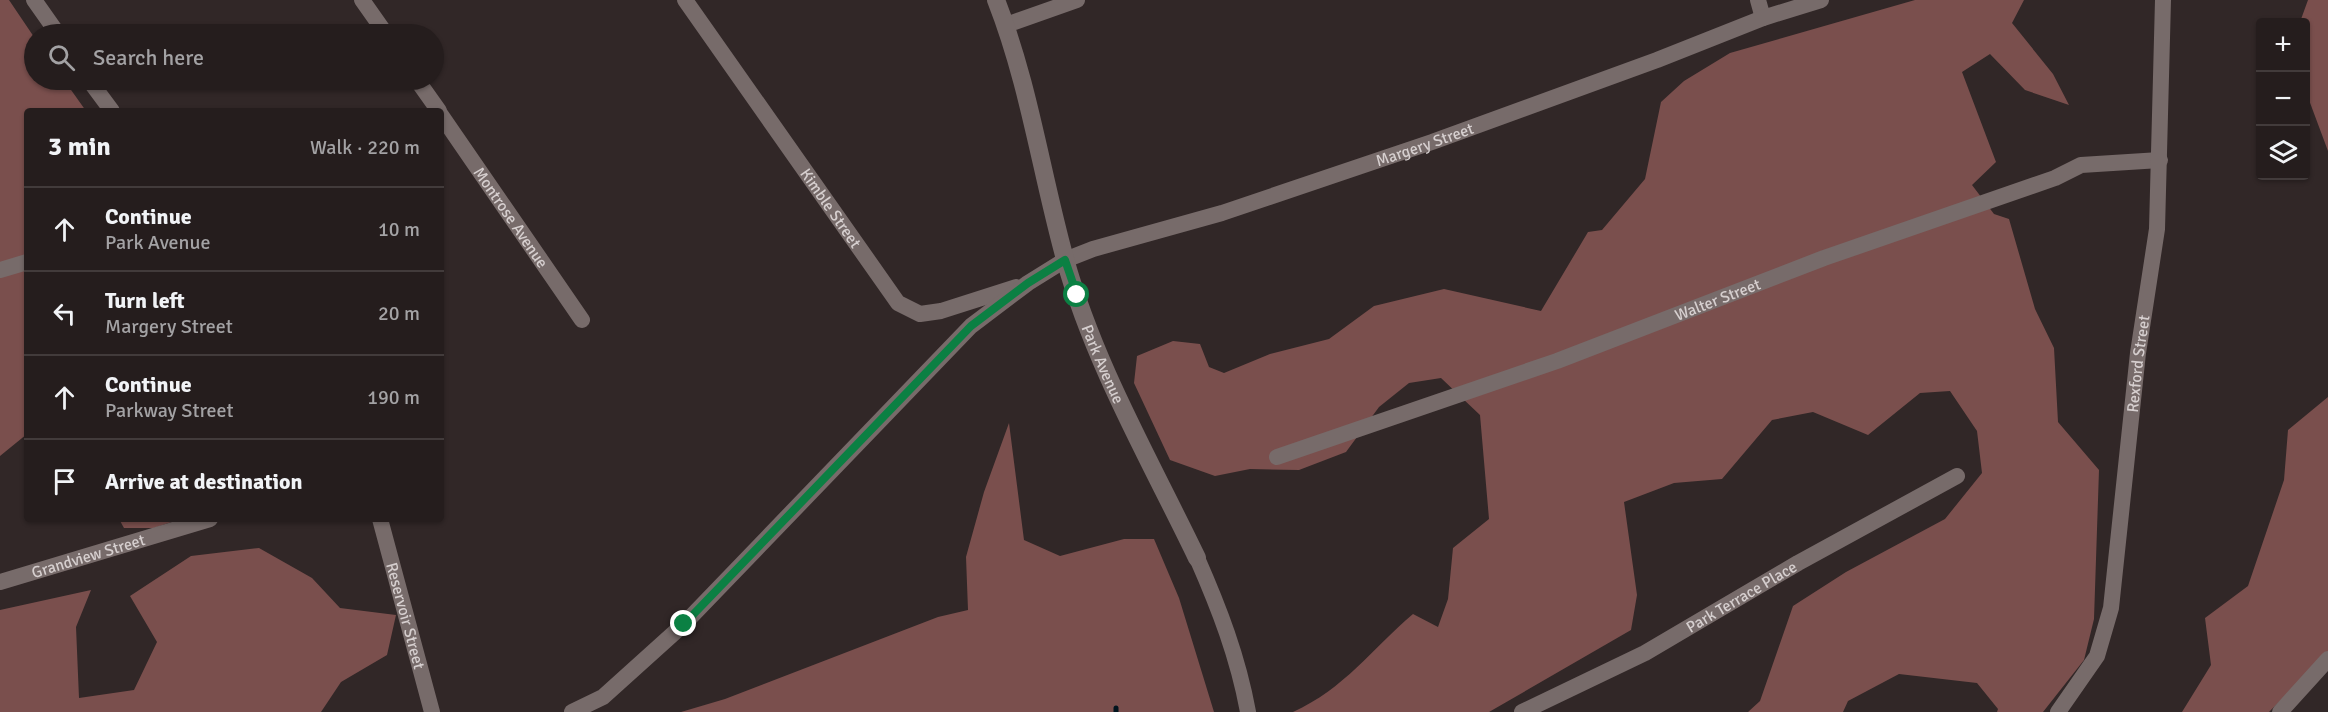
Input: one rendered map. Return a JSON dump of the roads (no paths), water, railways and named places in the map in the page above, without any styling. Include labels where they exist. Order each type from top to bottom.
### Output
[{"type":"street","points":[[34,0],[51,24]]},
{"type":"street","points":[[362,0],[379,24]]},
{"type":"street","name":"Kimble Street","points":[[685,0],[898,303],[920,314],[941,311],[1028,283]]},
{"type":"street","name":"Park Avenue","points":[[996,0],[1018,62],[1065,260],[1099,355],[1216,599],[1236,657],[1248,712]]},
{"type":"street","points":[[1006,25],[1077,0]]},
{"type":"street","points":[[1758,0],[1763,18]]},
{"type":"street","name":"Margery Street","points":[[1028,283],[1065,260],[1093,249],[1222,213],[1432,142],[1658,60],[1763,18],[1821,0]]},
{"type":"street","name":"Rexford Street","points":[[2058,712],[2097,656],[2111,608],[2140,342],[2156,241],[2163,0]]},
{"type":"street","points":[[96,90],[110,108]]},
{"type":"street","name":"Montrose Avenue","points":[[424,90],[437,108]]},
{"type":"street","name":"Montrose Avenue","points":[[444,119],[582,320]]},
{"type":"street","name":"Walter Street","points":[[1277,457],[1557,360],[1824,258],[2055,178],[2081,165],[2160,160]]},
{"type":"street","points":[[0,270],[24,263]]},
{"type":"street","points":[[572,712],[603,698],[684,624],[971,326],[1028,283]]},
{"type":"street","name":"Park Terrace Place","points":[[1522,712],[1645,653],[1798,563],[1957,476]]},
{"type":"street","name":"Grandview Street","points":[[0,582],[200,522]]},
{"type":"street","name":"Reservoir Street","points":[[381,522],[432,712]]},
{"type":"street","points":[[2280,712],[2328,659]]}]
